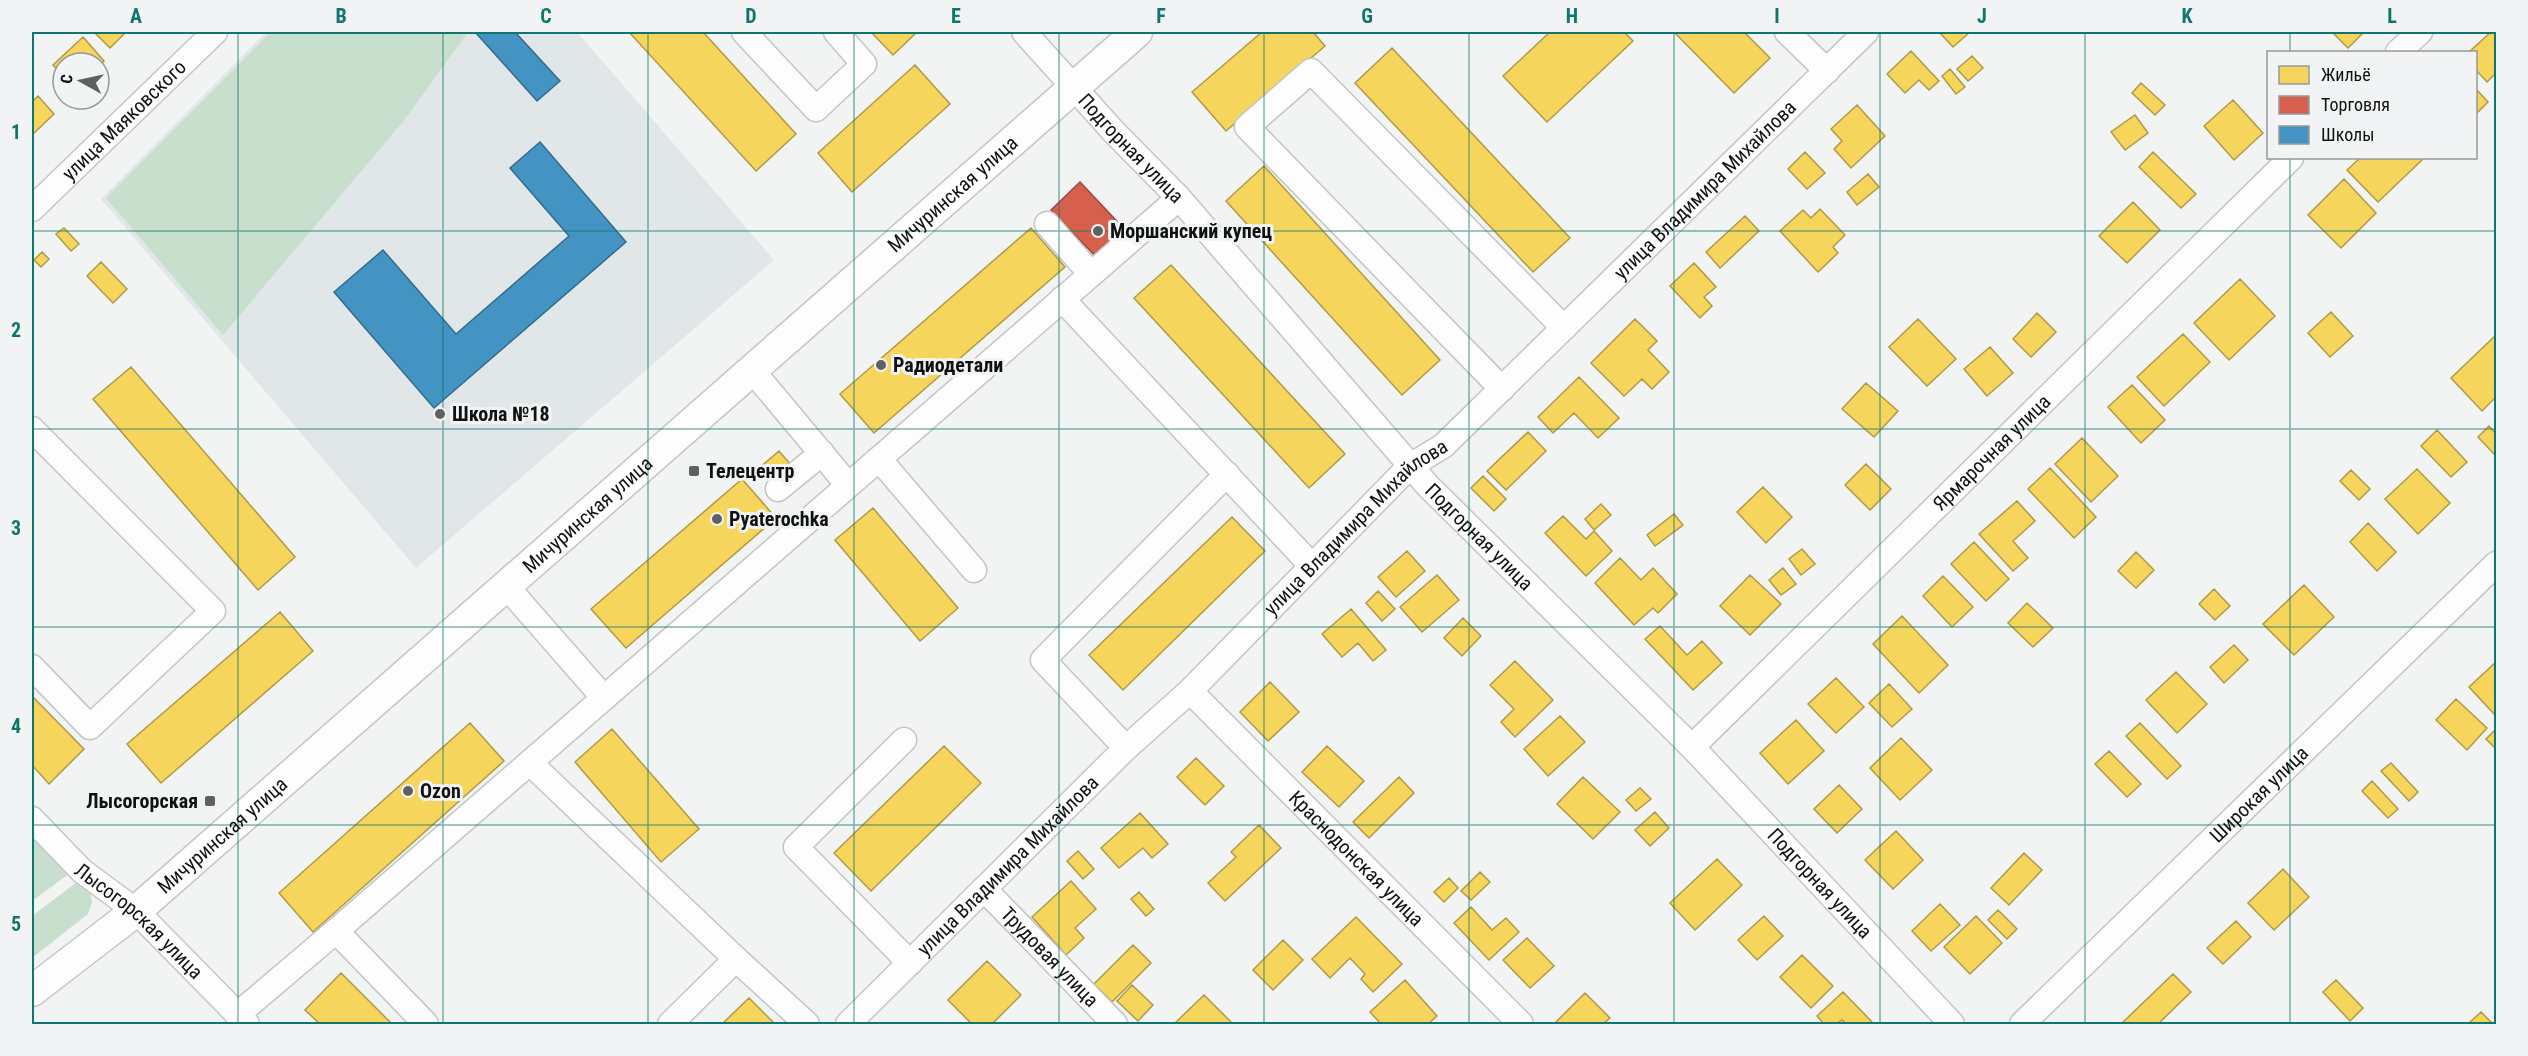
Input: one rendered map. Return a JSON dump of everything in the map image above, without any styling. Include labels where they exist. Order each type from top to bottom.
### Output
[{"type":"main road","name":"Мичуринская улица","points":[[32,991],[136,911],[1137,32]]},
{"type":"street","name":"улица Маяковского","points":[[32,209],[215,32]]},
{"type":"street","points":[[744,32],[816,109],[864,64],[836,32]]},
{"type":"street","name":"Подгорная улица","points":[[1024,32],[1179,198],[1410,466],[1692,747],[1952,1024]]},
{"type":"street","points":[[1787,32],[1827,71]]},
{"type":"street","name":"улица Владимира Михайлова","points":[[848,1024],[1126,748],[1191,691],[1410,466],[1443,446],[1866,32]]},
{"type":"street","points":[[2399,51],[2420,32]]},
{"type":"street","points":[[1502,389],[1247,127],[1311,71],[1564,328]]},
{"type":"street","name":"Ярмарочная улица","points":[[1692,747],[2290,159]]},
{"type":"street","points":[[242,1020],[336,931],[1179,198]]},
{"type":"street","points":[[1047,224],[1091,274]]},
{"type":"street","points":[[1062,299],[1312,566]]},
{"type":"street","points":[[751,369],[848,485]]},
{"type":"street","points":[[32,429],[213,611],[90,727],[32,667]]},
{"type":"street","points":[[778,489],[822,453]]},
{"type":"street","points":[[879,459],[974,570]]},
{"type":"street","points":[[1126,748],[1043,660],[1227,474]]},
{"type":"street","name":"Широкая улица","points":[[2022,1024],[2496,564]]},
{"type":"street","points":[[506,586],[604,698]]},
{"type":"street","name":"Краснодонская улица","points":[[1191,691],[1521,1024]]},
{"type":"street","points":[[904,740],[796,847],[910,963]]},
{"type":"street","points":[[530,763],[807,1024]]},
{"type":"street","name":"Лысогорская улица","points":[[32,819],[82,871],[136,911],[242,1020]]},
{"type":"street","name":"Трудовая улица","points":[[985,890],[1115,1024]]},
{"type":"street","points":[[336,931],[426,1024]]},
{"type":"street","points":[[670,1024],[736,959]]},
{"type":"shaded area","name":"Школа №18","points":[[266,32],[577,32],[774,260],[416,568],[101,199]]},
{"type":"green space","points":[[271,32],[468,32],[406,118],[223,335],[106,198]]},
{"type":"green space","points":[[32,833],[70,873],[32,901]]},
{"type":"green space","points":[[77,882],[90,890],[92,902],[88,914],[32,958],[32,916]]},
{"type":"building: Жильё","points":[[94,32],[126,32],[110,48]]},
{"type":"building: Жильё","points":[[629,32],[703,32],[796,134],[756,171]]},
{"type":"building: Жильё","points":[[871,32],[917,32],[893,55]]},
{"type":"building: Жильё","points":[[1262,32],[1313,32],[1325,46],[1226,131],[1192,92]]},
{"type":"building: Жильё","points":[[1550,32],[1624,32],[1633,41],[1547,122],[1503,76]]},
{"type":"building: Жильё","points":[[1674,32],[1744,32],[1770,58],[1734,93]]},
{"type":"building: Жильё","points":[[1939,32],[1970,32],[1953,47]]},
{"type":"building: Жильё","points":[[2332,32],[2364,32],[2348,48]]},
{"type":"building: Жильё","points":[[2491,32],[2496,32],[2496,73],[2487,82],[2477,71],[2477,51],[2470,51]]},
{"type":"building: Жильё","points":[[83,37],[95,51],[68,51]]},
{"type":"building: Жильё","points":[[1392,48],[1570,238],[1533,272],[1355,83]]},
{"type":"building: Жильё","points":[[1911,51],[1939,81],[1929,90],[1919,80],[1905,93],[1887,74]]},
{"type":"building: Жильё","points":[[1972,56],[1983,68],[1968,81],[1957,69]]},
{"type":"building: Жильё","points":[[915,65],[950,104],[852,192],[818,153]]},
{"type":"building: Жильё","points":[[1950,69],[1965,87],[1956,94],[1942,76]]},
{"type":"building: Жильё","points":[[2141,83],[2165,105],[2155,115],[2132,93]]},
{"type":"building: Жильё","points":[[2477,90],[2488,102],[2477,113]]},
{"type":"building: Жильё","points":[[38,96],[54,114],[32,135],[32,102]]},
{"type":"building: Жильё","points":[[2233,100],[2263,133],[2234,160],[2204,126]]},
{"type":"building: Жильё","points":[[1857,105],[1885,136],[1851,168],[1834,149],[1842,141],[1831,129]]},
{"type":"building: Жильё","points":[[2135,115],[2148,133],[2125,150],[2111,132]]},
{"type":"building: Жильё","points":[[1805,152],[1825,173],[1807,189],[1788,169]]},
{"type":"building: Жильё","points":[[2153,152],[2196,194],[2181,208],[2139,167]]},
{"type":"building: Жильё","points":[[2359,159],[2422,160],[2378,202],[2347,170]]},
{"type":"building: Жильё","points":[[1264,166],[1440,360],[1402,395],[1226,201]]},
{"type":"building: Жильё","points":[[1868,174],[1879,187],[1857,205],[1847,192]]},
{"type":"building: Жильё","points":[[2344,179],[2376,213],[2341,248],[2308,215]]},
{"type":"building: Жильё","points":[[2133,202],[2160,230],[2127,263],[2099,236]]},
{"type":"building: Жильё","points":[[1820,209],[1845,235],[1833,247],[1838,253],[1818,272],[1780,231],[1803,210],[1811,218]]},
{"type":"building: Жильё","points":[[1745,216],[1759,231],[1720,268],[1706,252]]},
{"type":"building: Жильё","points":[[64,228],[79,244],[71,251],[56,234]]},
{"type":"building: Жильё","points":[[1031,228],[1065,267],[874,433],[840,394]]},
{"type":"building: Жильё","points":[[42,252],[49,259],[41,267],[34,260]]},
{"type":"building: Жильё","points":[[101,262],[127,289],[113,303],[87,276]]},
{"type":"building: Жильё","points":[[1694,263],[1716,287],[1704,297],[1712,306],[1700,318],[1670,286]]},
{"type":"building: Жильё","points":[[1171,265],[1345,454],[1309,488],[1134,298]]},
{"type":"building: Жильё","points":[[2240,279],[2275,316],[2229,360],[2194,323]]},
{"type":"building: Жильё","points":[[2331,312],[2353,336],[2330,357],[2308,333]]},
{"type":"building: Жильё","points":[[2037,313],[2056,332],[2031,357],[2013,339]]},
{"type":"building: Жильё","points":[[1635,319],[1657,341],[1648,350],[1669,372],[1652,389],[1642,379],[1624,396],[1591,363]]},
{"type":"building: Жильё","points":[[1918,319],[1956,359],[1927,386],[1889,347]]},
{"type":"building: Жильё","points":[[2183,334],[2210,362],[2164,406],[2137,377]]},
{"type":"building: Жильё","points":[[2496,335],[2496,397],[2482,411],[2451,378]]},
{"type":"building: Жильё","points":[[1990,347],[2013,373],[1987,396],[1964,369]]},
{"type":"building: Жильё","points":[[131,367],[295,557],[258,590],[93,399]]},
{"type":"building: Жильё","points":[[1579,377],[1619,418],[1598,438],[1574,413],[1553,433],[1538,417]]},
{"type":"building: Жильё","points":[[1866,383],[1898,411],[1874,437],[1842,409]]},
{"type":"building: Жильё","points":[[2132,385],[2165,420],[2141,443],[2108,407]]},
{"type":"building: Жильё","points":[[2489,426],[2496,434],[2494,454],[2478,437]]},
{"type":"building: Жильё","points":[[2437,430],[2467,462],[2451,477],[2421,446]]},
{"type":"building: Жильё","points":[[1528,432],[1546,451],[1506,490],[1487,471]]},
{"type":"building: Жильё","points":[[2082,438],[2118,476],[2091,502],[2055,464]]},
{"type":"building: Жильё","points":[[779,451],[791,465],[772,482],[759,468]]},
{"type":"building: Жильё","points":[[1866,464],[1891,489],[1870,510],[1845,485]]},
{"type":"building: Жильё","points":[[2050,468],[2096,517],[2074,538],[2028,489]]},
{"type":"building: Жильё","points":[[2417,469],[2450,503],[2418,534],[2385,499]]},
{"type":"building: Жильё","points":[[2351,470],[2370,489],[2359,500],[2340,481]]},
{"type":"building: Жильё","points":[[1483,476],[1506,499],[1494,511],[1471,488]]},
{"type":"building: Жильё","points":[[742,479],[776,518],[626,648],[591,609]]},
{"type":"building: Жильё","points":[[1763,487],[1792,517],[1766,543],[1737,512]]},
{"type":"building: Жильё","points":[[2017,501],[2035,521],[2013,541],[2028,558],[2013,571],[1979,534]]},
{"type":"building: Жильё","points":[[1601,504],[1611,515],[1594,530],[1585,519]]},
{"type":"building: Жильё","points":[[873,508],[958,608],[920,641],[835,540]]},
{"type":"building: Жильё","points":[[1674,514],[1683,525],[1655,546],[1647,535]]},
{"type":"building: Жильё","points":[[1563,516],[1586,539],[1594,531],[1612,551],[1586,576],[1545,533]]},
{"type":"building: Жильё","points":[[1232,517],[1265,551],[1123,690],[1089,655]]},
{"type":"building: Жильё","points":[[2368,523],[2396,552],[2377,571],[2350,542]]},
{"type":"building: Жильё","points":[[1974,542],[2009,579],[1986,601],[1951,564]]},
{"type":"building: Жильё","points":[[1802,549],[1815,564],[1801,575],[1789,559]]},
{"type":"building: Жильё","points":[[1407,551],[1425,571],[1396,597],[1378,577]]},
{"type":"building: Жильё","points":[[2136,552],[2154,570],[2136,588],[2118,571]]},
{"type":"building: Жильё","points":[[1620,558],[1641,580],[1653,568],[1677,594],[1658,613],[1653,608],[1634,625],[1595,583]]},
{"type":"building: Жильё","points":[[1783,568],[1796,584],[1781,595],[1769,580]]},
{"type":"building: Жильё","points":[[1437,575],[1459,600],[1422,632],[1400,607]]},
{"type":"building: Жильё","points":[[1750,575],[1781,604],[1750,635],[1720,606]]},
{"type":"building: Жильё","points":[[1943,576],[1973,607],[1952,627],[1923,596]]},
{"type":"building: Жильё","points":[[2304,585],[2334,617],[2294,655],[2263,624]]},
{"type":"building: Жильё","points":[[2214,589],[2230,606],[2215,620],[2199,604]]},
{"type":"building: Жильё","points":[[1378,591],[1395,609],[1382,621],[1366,603]]},
{"type":"building: Жильё","points":[[2027,603],[2053,628],[2033,647],[2008,623]]},
{"type":"building: Жильё","points":[[1351,609],[1386,650],[1373,661],[1358,643],[1342,657],[1322,634]]},
{"type":"building: Жильё","points":[[280,612],[313,651],[161,783],[127,744]]},
{"type":"building: Жильё","points":[[1902,616],[1948,665],[1919,693],[1873,644]]},
{"type":"building: Жильё","points":[[1463,618],[1481,636],[1462,656],[1444,638]]},
{"type":"building: Жильё","points":[[1660,626],[1687,655],[1702,641],[1722,663],[1693,690],[1645,639]]},
{"type":"building: Жильё","points":[[2234,645],[2248,660],[2224,683],[2210,667]]},
{"type":"building: Жильё","points":[[1515,661],[1553,700],[1515,737],[1501,722],[1514,709],[1490,685]]},
{"type":"building: Жильё","points":[[2496,662],[2496,716],[2469,687]]},
{"type":"building: Жильё","points":[[2176,672],[2207,704],[2177,733],[2146,700]]},
{"type":"building: Жильё","points":[[1836,678],[1864,707],[1836,733],[1808,704]]},
{"type":"building: Жильё","points":[[1270,682],[1299,712],[1268,741],[1240,712]]},
{"type":"building: Жильё","points":[[1889,684],[1912,709],[1892,727],[1869,703]]},
{"type":"building: Жильё","points":[[32,696],[84,749],[49,784],[32,765]]},
{"type":"building: Жильё","points":[[2456,699],[2487,728],[2467,750],[2436,720]]},
{"type":"building: Жильё","points":[[1560,716],[1585,742],[1548,776],[1524,749]]},
{"type":"building: Жильё","points":[[1796,720],[1824,751],[1788,784],[1760,753]]},
{"type":"building: Жильё","points":[[470,723],[504,761],[313,932],[279,893]]},
{"type":"building: Жильё","points":[[2140,723],[2181,766],[2167,779],[2126,736]]},
{"type":"building: Жильё","points":[[612,729],[699,829],[661,862],[575,762]]},
{"type":"building: Жильё","points":[[2496,729],[2496,749],[2486,739]]},
{"type":"building: Жильё","points":[[1901,738],[1932,770],[1900,800],[1870,768]]},
{"type":"building: Жильё","points":[[944,746],[981,783],[871,891],[834,853]]},
{"type":"building: Жильё","points":[[1327,746],[1364,781],[1339,807],[1302,772]]},
{"type":"building: Жильё","points":[[2109,751],[2141,784],[2127,797],[2095,764]]},
{"type":"building: Жильё","points":[[1196,758],[1224,786],[1205,805],[1177,777]]},
{"type":"building: Жильё","points":[[2391,763],[2418,792],[2409,801],[2381,771]]},
{"type":"building: Жильё","points":[[1399,777],[1414,793],[1369,838],[1353,822]]},
{"type":"building: Жильё","points":[[1583,777],[1620,812],[1593,839],[1557,804]]},
{"type":"building: Жильё","points":[[2372,781],[2398,809],[2388,818],[2362,791]]},
{"type":"building: Жильё","points":[[1839,785],[1862,809],[1837,833],[1814,809]]},
{"type":"building: Жильё","points":[[1640,788],[1651,799],[1636,811],[1626,800]]},
{"type":"building: Жильё","points":[[1655,812],[1669,828],[1650,846],[1635,830]]},
{"type":"building: Жильё","points":[[1140,813],[1168,844],[1152,858],[1143,848],[1119,868],[1101,848]]},
{"type":"building: Жильё","points":[[1259,825],[1281,848],[1225,901],[1208,883],[1236,857],[1231,852]]},
{"type":"building: Жильё","points":[[1896,831],[1923,860],[1893,889],[1865,860]]},
{"type":"building: Жильё","points":[[1078,851],[1094,869],[1083,879],[1067,861]]},
{"type":"building: Жильё","points":[[2024,853],[2042,870],[2009,905],[1991,888]]},
{"type":"building: Жильё","points":[[1717,859],[1742,885],[1695,930],[1670,903]]},
{"type":"building: Жильё","points":[[2283,869],[2309,897],[2274,930],[2248,903]]},
{"type":"building: Жильё","points":[[1480,872],[1490,882],[1471,900],[1461,891]]},
{"type":"building: Жильё","points":[[1449,878],[1458,888],[1444,902],[1434,892]]},
{"type":"building: Жильё","points":[[1071,881],[1096,909],[1075,928],[1084,938],[1066,955],[1032,917]]},
{"type":"building: Жильё","points":[[1139,892],[1154,909],[1146,916],[1131,899]]},
{"type":"building: Жильё","points":[[1940,904],[1960,925],[1931,951],[1912,931]]},
{"type":"building: Жильё","points":[[1471,907],[1492,930],[1506,918],[1519,932],[1489,960],[1454,923]]},
{"type":"building: Жильё","points":[[1998,910],[2017,929],[2007,939],[1988,920]]},
{"type":"building: Жильё","points":[[1764,916],[1783,936],[1757,960],[1738,940]]},
{"type":"building: Жильё","points":[[1976,916],[2002,943],[1970,974],[1944,947]]},
{"type":"building: Жильё","points":[[1356,917],[1402,964],[1373,992],[1361,979],[1365,974],[1350,958],[1330,978],[1312,959]]},
{"type":"building: Жильё","points":[[2236,921],[2251,937],[2223,964],[2207,948]]},
{"type":"building: Жильё","points":[[1527,938],[1554,966],[1530,988],[1503,960]]},
{"type":"building: Жильё","points":[[1283,940],[1303,960],[1273,990],[1253,970]]},
{"type":"building: Жильё","points":[[1133,945],[1151,963],[1112,1002],[1094,984]]},
{"type":"building: Жильё","points":[[1802,955],[1833,986],[1811,1008],[1780,977]]},
{"type":"building: Жильё","points":[[987,961],[1021,995],[992,1024],[972,1024],[948,1000]]},
{"type":"building: Жильё","points":[[341,973],[392,1024],[320,1024],[305,1010]]},
{"type":"building: Жильё","points":[[2173,974],[2191,992],[2158,1024],[2121,1024]]},
{"type":"building: Жильё","points":[[1405,980],[1437,1016],[1428,1024],[1381,1024],[1370,1012]]},
{"type":"building: Жильё","points":[[2336,980],[2363,1008],[2350,1021],[2323,992]]},
{"type":"building: Жильё","points":[[1132,985],[1153,1005],[1138,1021],[1117,1001]]},
{"type":"building: Жильё","points":[[1843,992],[1874,1024],[1846,1024],[1842,1020],[1836,1024],[1824,1024],[1817,1016]]},
{"type":"building: Жильё","points":[[1585,993],[1610,1018],[1603,1024],[1554,1024]]},
{"type":"building: Жильё","points":[[1204,995],[1231,1022],[1229,1024],[1174,1024]]},
{"type":"building: Жильё","points":[[749,998],[775,1024],[722,1024]]},
{"type":"building: Жильё","points":[[2481,1012],[2493,1024],[2468,1024]]},
{"type":"building: Торговля","points":[[1080,182],[1127,232],[1098,259],[1051,210]]},
{"type":"building: Школы","points":[[475,32],[515,32],[560,81],[537,101]]},
{"type":"building: Школы","points":[[540,142],[626,242],[434,408],[334,292],[383,250],[456,334],[569,236],[510,168]]},
{"type":"place","name":"Моршанский купец","points":[[1098,231]]},
{"type":"place","name":"Радиодетали","points":[[881,365]]},
{"type":"place","name":"Школа №18","points":[[440,414]]},
{"type":"place","name":"Телецентр","points":[[694,471]]},
{"type":"place","name":"Pyaterochka","points":[[717,519]]},
{"type":"place","name":"Ozon","points":[[408,791]]},
{"type":"place","name":"Лысогорская","points":[[210,801]]}]
